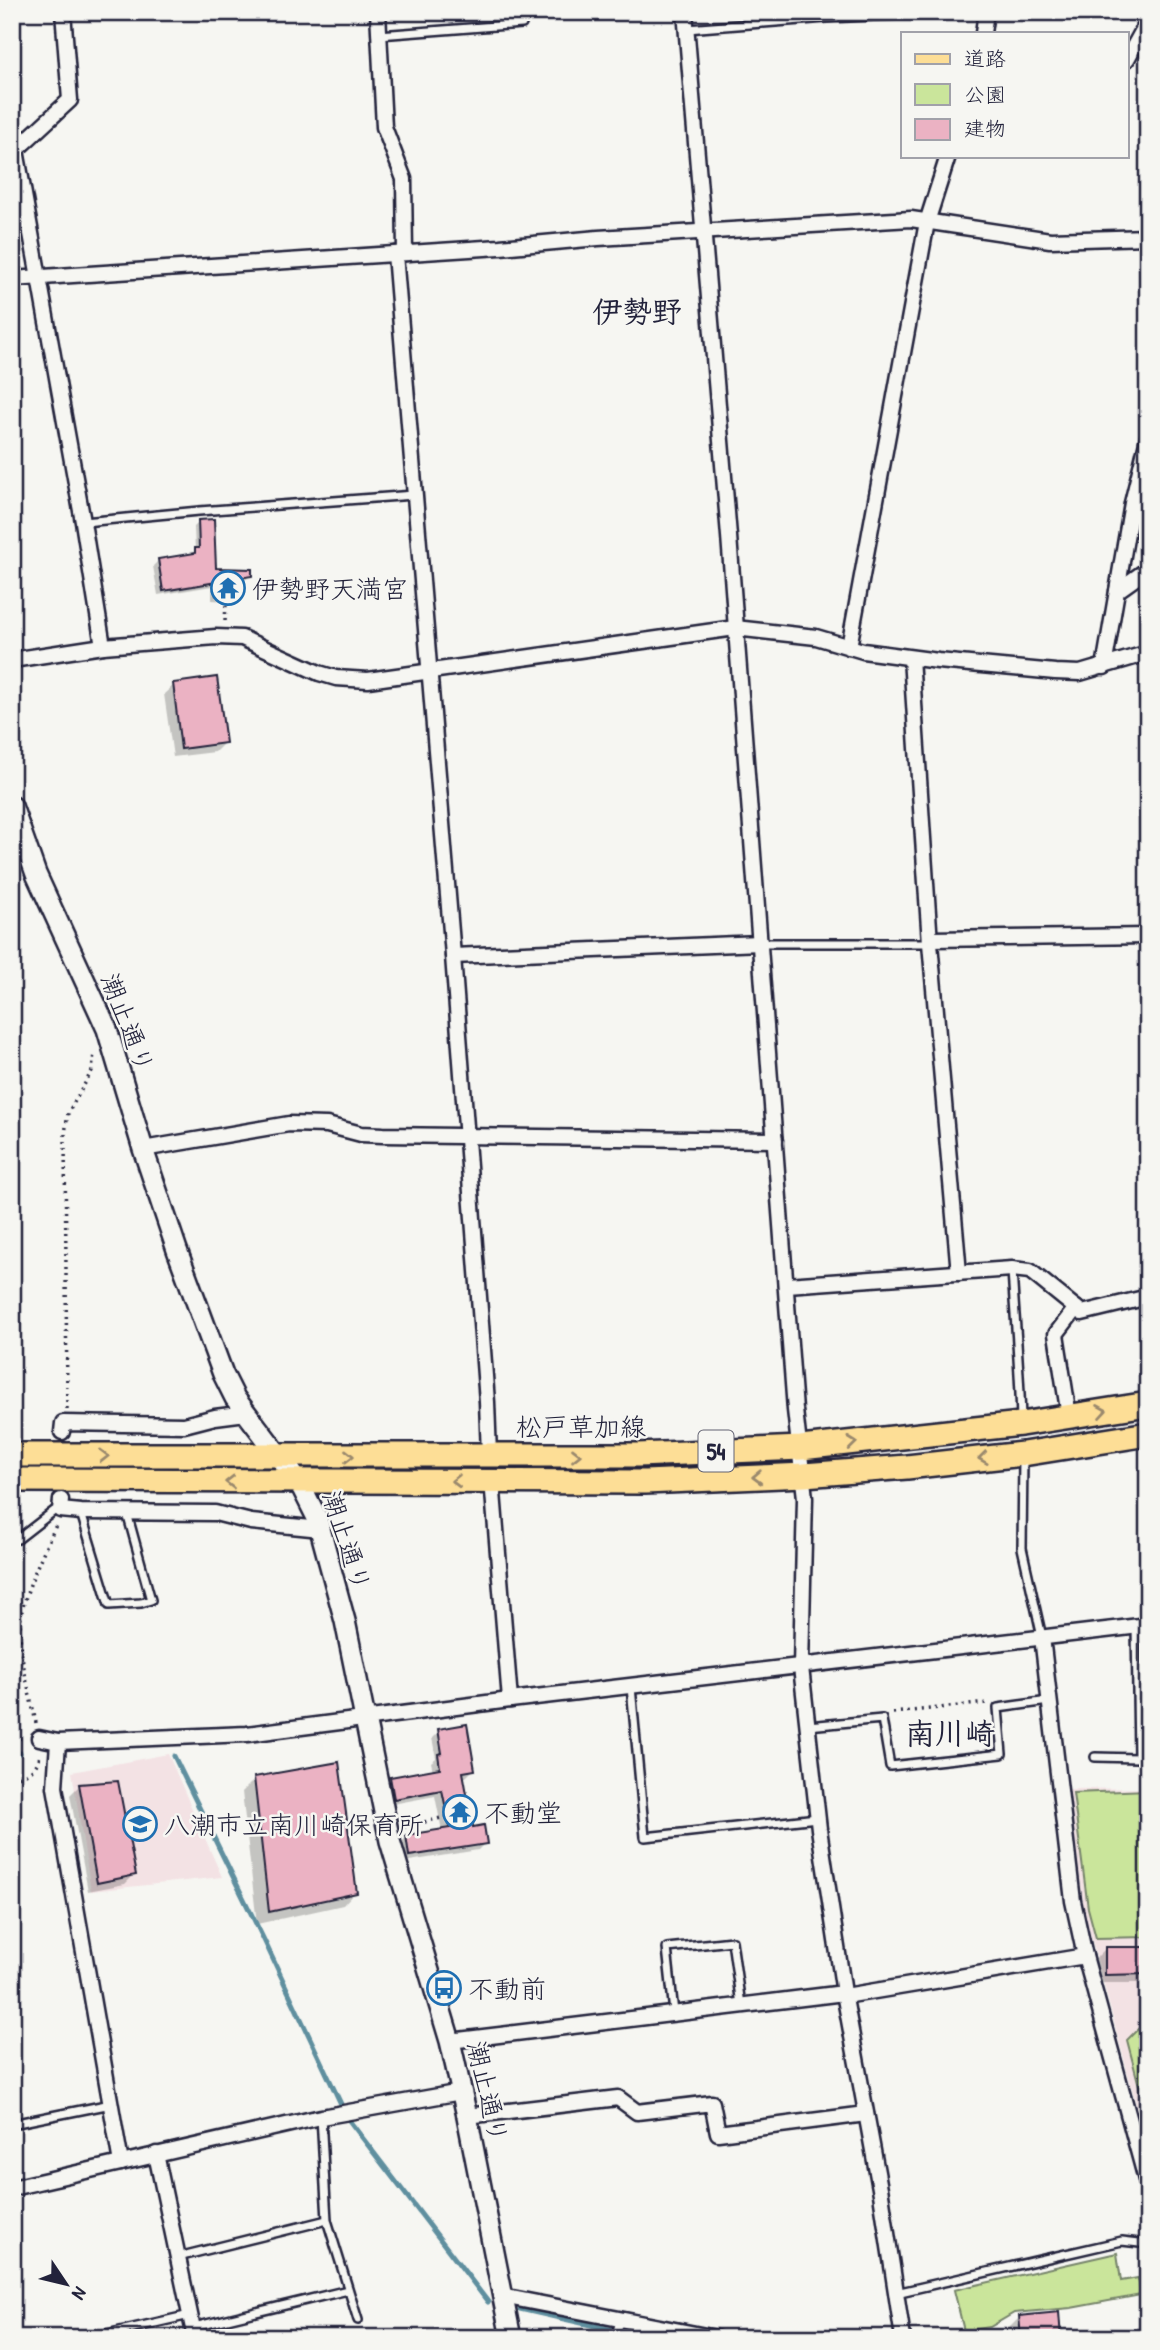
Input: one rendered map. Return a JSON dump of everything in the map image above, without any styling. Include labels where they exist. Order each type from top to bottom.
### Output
[{"type":"main road","name":"松戸草加線","points":[[12,1455],[638,1455],[801,1448],[1021,1424],[1148,1404]]},
{"type":"main road","name":"松戸草加線","points":[[12,1480],[645,1482],[907,1467],[1023,1454],[1148,1434]]},
{"type":"street","points":[[63,12],[70,100],[16,150],[103,646]]},
{"type":"street","points":[[378,12],[384,127],[404,179],[400,253],[414,495],[453,957],[489,1455]]},
{"type":"street","points":[[685,12],[795,1410],[804,1475],[801,1667],[817,1818],[844,1994],[881,2193],[904,2338]]},
{"type":"street","points":[[983,32],[986,12]]},
{"type":"street","points":[[1128,57],[1148,21]]},
{"type":"street","points":[[849,647],[927,222],[947,158]]},
{"type":"street","points":[[12,279],[911,219],[1050,240],[1148,237]]},
{"type":"street","points":[[1104,667],[1137,482],[1148,438]]},
{"type":"street","points":[[1117,591],[1148,569]]},
{"type":"street","points":[[12,660],[103,646],[216,637],[242,638],[319,673],[336,678],[368,680],[735,628],[816,637],[863,652],[1080,673],[1148,653]]},
{"type":"street","points":[[911,658],[930,941],[959,1273]]},
{"type":"street","name":"潮止通り","points":[[12,806],[40,884],[107,1029],[143,1149],[223,1374],[234,1398],[299,1482],[314,1508],[321,1529],[345,1620],[388,1830],[406,1901],[450,2042],[511,2338]]},
{"type":"street","points":[[930,941],[1148,936]]},
{"type":"street","points":[[453,957],[760,943]]},
{"type":"street","points":[[143,1149],[289,1124],[319,1124],[361,1134],[383,1135],[775,1140]]},
{"type":"street","points":[[787,1285],[1012,1269],[1030,1271],[1082,1313],[1148,1297]]},
{"type":"street","points":[[1069,1416],[1056,1334],[1076,1308]]},
{"type":"street","points":[[62,1427],[184,1425],[246,1413]]},
{"type":"street","points":[[492,1480],[510,1700]]},
{"type":"street","points":[[61,1505],[81,1513],[215,1513],[251,1522],[321,1529]]},
{"type":"street","points":[[39,1738],[58,1742],[247,1734],[1142,1625]]},
{"type":"street","points":[[1042,1637],[1073,1902],[1148,2188]]},
{"type":"street","points":[[58,1742],[55,1787],[121,2163]]},
{"type":"street","points":[[450,2042],[844,1994],[1085,1956]]},
{"type":"street","points":[[12,2188],[321,2116],[460,2092]]},
{"type":"street","points":[[467,2116],[618,2098],[637,2112],[712,2103],[718,2133],[866,2114]]},
{"type":"street","points":[[156,2154],[193,2327]]},
{"type":"street","points":[[502,2296],[716,2338]]},
{"type":"lane","points":[[379,35],[522,24],[521,12]]},
{"type":"lane","points":[[686,29],[827,18],[966,12]]},
{"type":"lane","points":[[83,522],[414,495]]},
{"type":"lane","points":[[760,943],[930,941]]},
{"type":"lane","points":[[1012,1269],[1020,1357],[1021,1424]]},
{"type":"lane","points":[[1023,1454],[1022,1548],[1042,1637]]},
{"type":"lane","points":[[12,1535],[18,1539],[61,1505]]},
{"type":"lane","points":[[81,1513],[109,1605],[151,1600],[127,1513]]},
{"type":"lane","points":[[1095,1757],[1138,1758],[1142,1625]]},
{"type":"lane","points":[[631,1687],[645,1837],[817,1818]]},
{"type":"lane","points":[[807,1726],[882,1719],[890,1766],[1002,1754],[998,1707],[1050,1701]]},
{"type":"lane","points":[[674,2014],[667,1948],[733,1941],[741,2006]]},
{"type":"lane","points":[[12,2124],[111,2104]]},
{"type":"lane","points":[[321,2116],[327,2220],[358,2320]]},
{"type":"lane","points":[[178,2258],[327,2220]]},
{"type":"lane","points":[[896,2293],[1122,2241],[1148,2244]]},
{"type":"lane","points":[[89,2338],[193,2327],[348,2290]]},
{"type":"lane","points":[[615,2338],[621,2318]]},
{"type":"path","points":[[62,1427],[67,1415],[65,1134],[68,1113],[92,1071],[93,1045]]},
{"type":"path","points":[[12,1779],[26,1775],[35,1768],[40,1758],[39,1738],[23,1660],[21,1618],[61,1505]]},
{"type":"path","points":[[882,1719],[889,1713],[966,1705],[991,1703],[998,1707]]},
{"type":"path","points":[[388,1830],[445,1817]]},
{"type":"shaded area","name":"八潮市立南川崎保育所","points":[[168,1754],[222,1877],[91,1891],[72,1772]]},
{"type":"shaded area","points":[[1148,1788],[1148,2148],[1084,1911],[1069,1789]]},
{"type":"green space","points":[[1148,1790],[1148,1937],[1096,1938],[1088,1908],[1073,1793]]},
{"type":"green space","points":[[1148,2019],[1148,2120],[1127,2040]]},
{"type":"green space","points":[[1117,2253],[1121,2281],[1138,2278],[1141,2295],[1071,2308],[1014,2313],[990,2327],[964,2331],[954,2290]]},
{"type":"building","points":[[214,519],[216,568],[252,569],[252,576],[232,579],[236,581],[235,597],[216,595],[217,582],[163,591],[158,559],[195,553],[195,548],[199,548],[198,520]]},
{"type":"building","points":[[217,677],[226,743],[181,749],[173,683]]},
{"type":"building","points":[[467,1724],[475,1770],[463,1772],[473,1827],[484,1825],[487,1844],[409,1856],[406,1835],[450,1828],[442,1790],[394,1799],[390,1777],[440,1768],[438,1754],[442,1753],[438,1729]]},
{"type":"building","points":[[339,1762],[357,1893],[269,1912],[254,1777]]},
{"type":"building","points":[[118,1781],[136,1875],[97,1883],[79,1784]]},
{"type":"building","points":[[1105,1947],[1148,1947],[1148,1974],[1105,1975]]},
{"type":"building","points":[[1059,2312],[1061,2338],[1021,2338],[1019,2316]]},
{"type":"waterway","points":[[12,1752],[20,1753]]},
{"type":"waterway","points":[[174,1756],[348,2119],[488,2302]]},
{"type":"waterway","points":[[520,2309],[648,2338]]},
{"type":"tunnel","points":[[61,1500],[62,1432]]},
{"type":"place","name":"伊勢野天満宮","points":[[228,588]]},
{"type":"place","name":"不動堂","points":[[460,1812]]},
{"type":"place","name":"八潮市立南川崎保育所","points":[[140,1824]]},
{"type":"place","name":"不動前","points":[[444,1988]]},
{"type":"district","name":"伊勢野","points":[[637,311]]},
{"type":"district","name":"南川崎","points":[[950,1733]]}]
